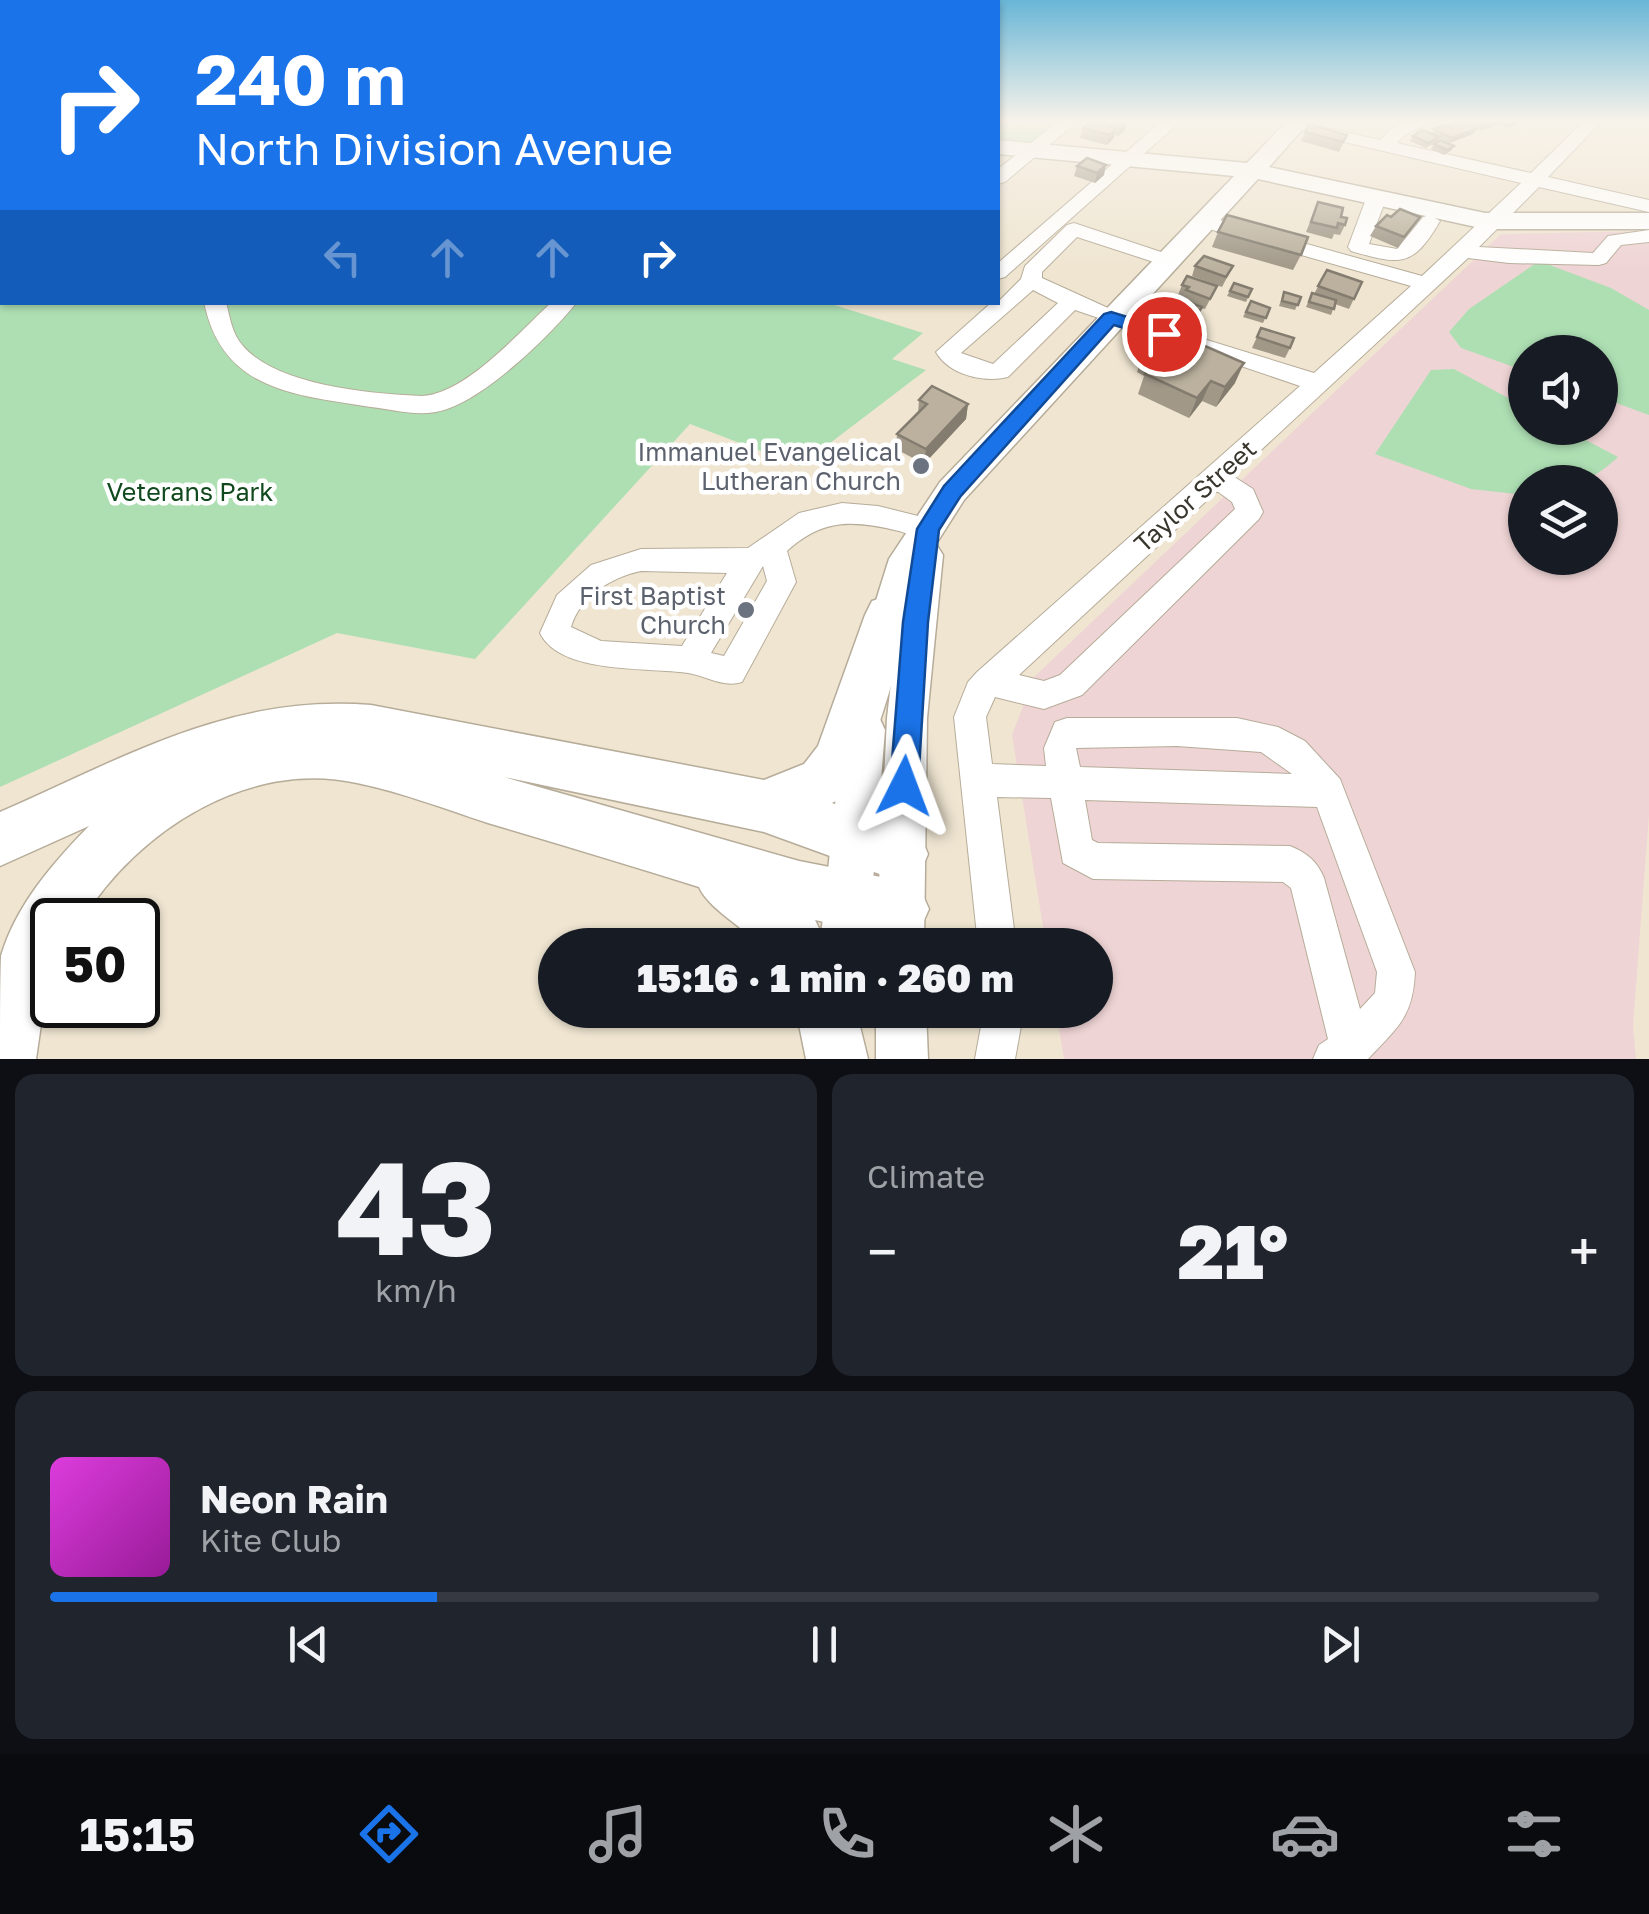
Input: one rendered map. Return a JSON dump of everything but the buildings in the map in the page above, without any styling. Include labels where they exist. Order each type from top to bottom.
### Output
[{"type":"highway","points":[[764,806],[822,782],[839,760],[888,616]]},
{"type":"highway","points":[[0,839],[208,746],[268,730],[320,724],[371,728],[764,806],[901,854]]},
{"type":"highway","points":[[6,1059],[13,1001],[28,957],[70,887],[137,820],[222,770],[281,754],[334,754],[631,840],[845,922],[900,927]]},
{"type":"highway","points":[[631,840],[703,868],[745,891],[784,928]]},
{"type":"highway","points":[[831,1028],[840,1059]]},
{"type":"main road","points":[[845,922],[864,728],[888,616],[907,559],[952,492],[1252,170]]},
{"type":"main road","points":[[1254,170],[1433,217],[1493,222],[1649,221]]},
{"type":"main road","points":[[900,927],[907,718],[928,529]]},
{"type":"main road","points":[[840,1059],[841,1028]]},
{"type":"main road","points":[[901,1028],[902,1059]]},
{"type":"street","points":[[1000,271],[1116,170]]},
{"type":"street","points":[[1493,170],[1649,206]]},
{"type":"street","name":"Taylor Street","points":[[995,928],[970,717],[972,704],[988,682],[1216,478],[1545,170]]},
{"type":"street","points":[[1375,202],[1358,247],[1391,257],[1412,253],[1433,217]]},
{"type":"street","points":[[1202,221],[1325,263],[1426,284]]},
{"type":"street","points":[[1072,301],[1000,371],[986,374],[951,358],[948,352],[1031,281],[1032,270],[1074,229],[1166,260]]},
{"type":"street","points":[[1463,251],[1509,257],[1599,259],[1615,240],[1649,236]]},
{"type":"street","points":[[1031,281],[1111,318],[1318,384]]},
{"type":"street","points":[[215,305],[217,328],[240,360],[258,370],[317,392],[422,405],[459,394],[563,305]]},
{"type":"street","points":[[988,682],[1044,694],[1071,684],[1249,512],[1244,496],[1216,478]]},
{"type":"street","points":[[690,660],[762,554],[796,527],[828,514],[857,513],[928,529]]},
{"type":"street","points":[[762,554],[782,582],[730,672],[690,660],[598,654],[555,634],[557,616],[591,578],[634,558],[726,562],[762,554]]},
{"type":"street","points":[[1067,733],[1237,733],[1275,740],[1302,758],[1328,791],[1396,972],[1394,1002],[1342,1054],[1306,878],[1290,864],[1093,861],[1076,850],[1060,748],[1067,733]]},
{"type":"street","points":[[977,780],[1328,791]]},
{"type":"street","points":[[995,1059],[1003,1028]]},
{"type":"shaded area","points":[[1649,231],[1649,814],[1633,1026],[1636,1059],[1064,1059],[1059,1028],[1113,1028],[1113,928],[1043,928],[1012,735],[1034,677],[1501,234]]},
{"type":"green space","points":[[1539,261],[1611,288],[1649,310],[1649,415],[1618,404],[1618,335],[1508,335],[1508,365],[1461,348],[1449,332],[1469,309]]},
{"type":"green space","name":"Veterans Park","points":[[0,305],[834,305],[923,333],[892,359],[926,370],[800,466],[690,424],[475,659],[337,633],[0,787]]},
{"type":"green space","points":[[1454,369],[1508,398],[1508,445],[1595,445],[1618,457],[1609,465],[1508,465],[1508,493],[1471,489],[1375,454],[1431,370]]},
{"type":"place","name":"Immanuel Evangelical Lutheran Church","points":[[921,466]]},
{"type":"place","name":"First Baptist Church","points":[[746,610]]},
{"type":"route","points":[[904,786],[907,718],[928,529],[952,492],[1111,318],[1164,334]]}]
